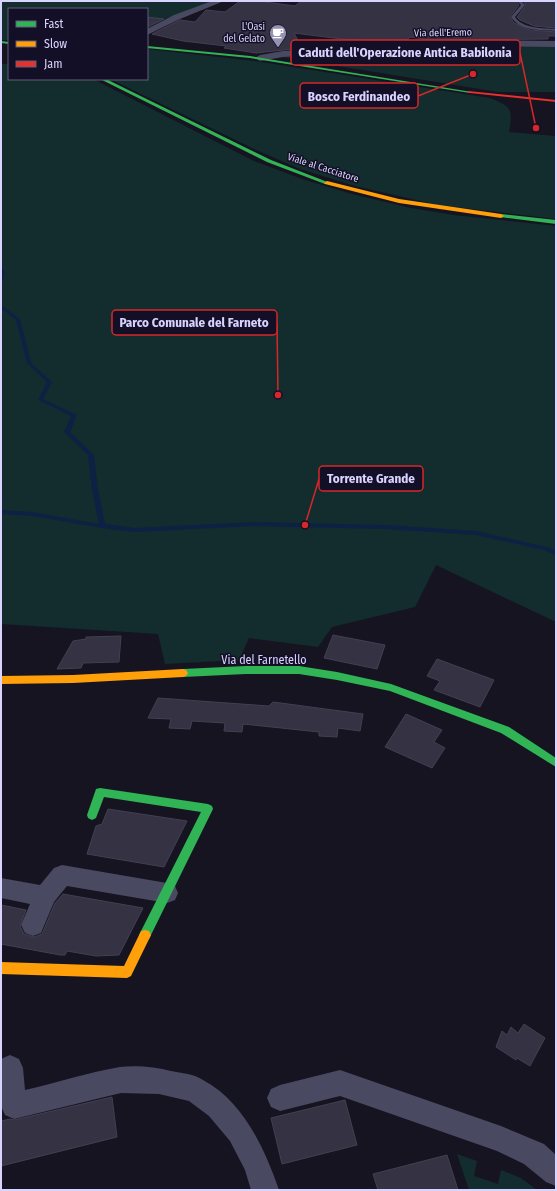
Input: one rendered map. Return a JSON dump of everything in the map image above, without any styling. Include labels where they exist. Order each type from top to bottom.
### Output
[{"type":"street","points":[[148,32],[177,17],[220,1]]},
{"type":"street","name":"Via dell'Eremo","points":[[260,58],[282,54],[428,44],[556,44]]},
{"type":"street","points":[[148,46],[260,58],[508,96],[556,101]]},
{"type":"street","name":"Viale al Cacciatore","points":[[104,80],[261,158],[324,182],[392,199],[450,211],[556,222]]},
{"type":"street","points":[[508,96],[556,96]]},
{"type":"street","name":"Via del Farnetello","points":[[1,680],[73,679],[246,670],[299,670],[337,676],[391,688],[498,728],[556,763]]},
{"type":"street","points":[[1,968],[127,972],[208,809],[100,792],[92,815]]},
{"type":"street","points":[[33,925],[45,896],[62,875],[167,893]]},
{"type":"street","points":[[1,888],[45,896]]},
{"type":"street","points":[[10,1068],[14,1106],[121,1080],[159,1081],[195,1089],[218,1107],[239,1132],[257,1165],[265,1190]]},
{"type":"street","points":[[280,1098],[340,1083],[500,1139],[534,1154],[556,1172]]},
{"type":"lane","points":[[519,1],[523,5],[513,17],[517,23],[533,28],[556,30]]},
{"type":"green space","points":[[1,1],[215,1],[165,19],[148,28],[148,8],[8,8],[8,40],[1,40]]},
{"type":"green space","points":[[448,45],[556,47],[556,92],[498,92],[282,57]]},
{"type":"green space","points":[[148,49],[255,61],[490,98],[503,104],[509,110],[511,118],[509,132],[556,136],[556,219],[438,205],[355,186],[300,169],[252,148],[112,80],[148,80]]},
{"type":"green space","points":[[1,64],[8,64],[8,80],[95,80],[254,161],[305,180],[352,194],[411,208],[454,215],[556,226],[556,622],[436,565],[415,607],[332,627],[318,647],[249,638],[239,660],[165,664],[158,634],[1,624]]},
{"type":"green space","points":[[457,1154],[477,1161],[474,1176],[498,1184],[501,1170],[521,1178],[537,1190],[469,1190]]},
{"type":"building","points":[[240,1],[258,1],[295,6],[301,1],[516,1],[519,5],[510,17],[514,23],[530,30],[556,32],[556,36],[548,36],[548,39],[432,40],[410,37],[406,41],[374,43],[294,33],[302,48],[256,53],[224,48],[226,46],[183,41],[152,34],[180,20],[195,22],[206,10],[225,12]]},
{"type":"building","points":[[523,1],[556,1],[556,28],[534,26],[520,20],[517,17],[526,5]]},
{"type":"building","points":[[148,17],[164,19],[148,27]]},
{"type":"building","points":[[333,635],[385,645],[377,669],[324,658]]},
{"type":"building","points":[[121,636],[119,662],[83,663],[81,668],[57,669],[73,641],[86,639],[86,637]]},
{"type":"building","points":[[437,659],[494,680],[480,707],[434,690],[440,681],[427,676]]},
{"type":"building","points":[[158,698],[269,706],[273,702],[363,714],[360,731],[338,728],[337,737],[319,736],[319,732],[243,724],[242,732],[224,731],[225,723],[192,721],[190,729],[169,728],[171,719],[148,718]]},
{"type":"building","points":[[406,714],[442,730],[434,742],[445,748],[432,768],[385,747]]},
{"type":"building","points":[[108,809],[187,821],[164,867],[87,854],[96,826],[102,824]]},
{"type":"building","points":[[63,894],[143,908],[119,955],[96,956],[67,951],[65,955],[60,955],[1,944],[1,905],[26,910],[20,926],[24,934],[34,937],[42,934],[55,903]]},
{"type":"building","points":[[524,1024],[545,1038],[530,1066],[517,1058],[516,1060],[496,1047],[502,1031],[507,1035],[511,1027],[518,1033]]},
{"type":"building","points":[[112,1097],[117,1137],[1,1166],[1,1121],[10,1119],[14,1120]]},
{"type":"building","points":[[345,1100],[357,1145],[282,1164],[271,1118]]},
{"type":"building","points":[[447,1155],[458,1190],[378,1190],[373,1174]]},
{"type":"waterway","points":[[1,269],[3,272],[1,279]]},
{"type":"waterway","points":[[1,306],[18,319],[29,363],[50,382],[40,400],[74,415],[67,432],[91,455],[95,490],[102,526]]},
{"type":"waterway","points":[[1,512],[32,514],[102,526]]},
{"type":"waterway","points":[[102,526],[136,530],[253,524],[385,527],[476,533],[545,548],[556,553]]},
{"type":"traffic: fast","points":[[1,42],[8,43]]},
{"type":"traffic: fast","points":[[148,47],[250,57],[470,92]]},
{"type":"traffic: fast","points":[[104,80],[269,161],[327,183]]},
{"type":"traffic: fast","points":[[501,216],[556,222]]},
{"type":"traffic: fast","points":[[183,673],[246,670],[299,670],[337,676],[391,688],[505,730],[556,763]]},
{"type":"traffic: fast","points":[[92,815],[100,792],[208,809],[145,935]]},
{"type":"traffic: slow","points":[[327,183],[399,201],[501,216]]},
{"type":"traffic: slow","points":[[1,680],[73,679],[183,673]]},
{"type":"traffic: slow","points":[[1,968],[127,972],[145,935]]},
{"type":"traffic: jam","points":[[470,92],[556,101]]},
{"type":"place","name":"L'Oasi del Gelato","points":[[278,48]]},
{"type":"place","name":"Bosco Ferdinandeo","points":[[473,74]]},
{"type":"place","name":"Caduti dell'Operazione Antica Babilonia","points":[[536,128]]},
{"type":"place","name":"Parco Comunale del Farneto","points":[[278,395]]},
{"type":"place","name":"Torrente Grande","points":[[305,525]]}]
